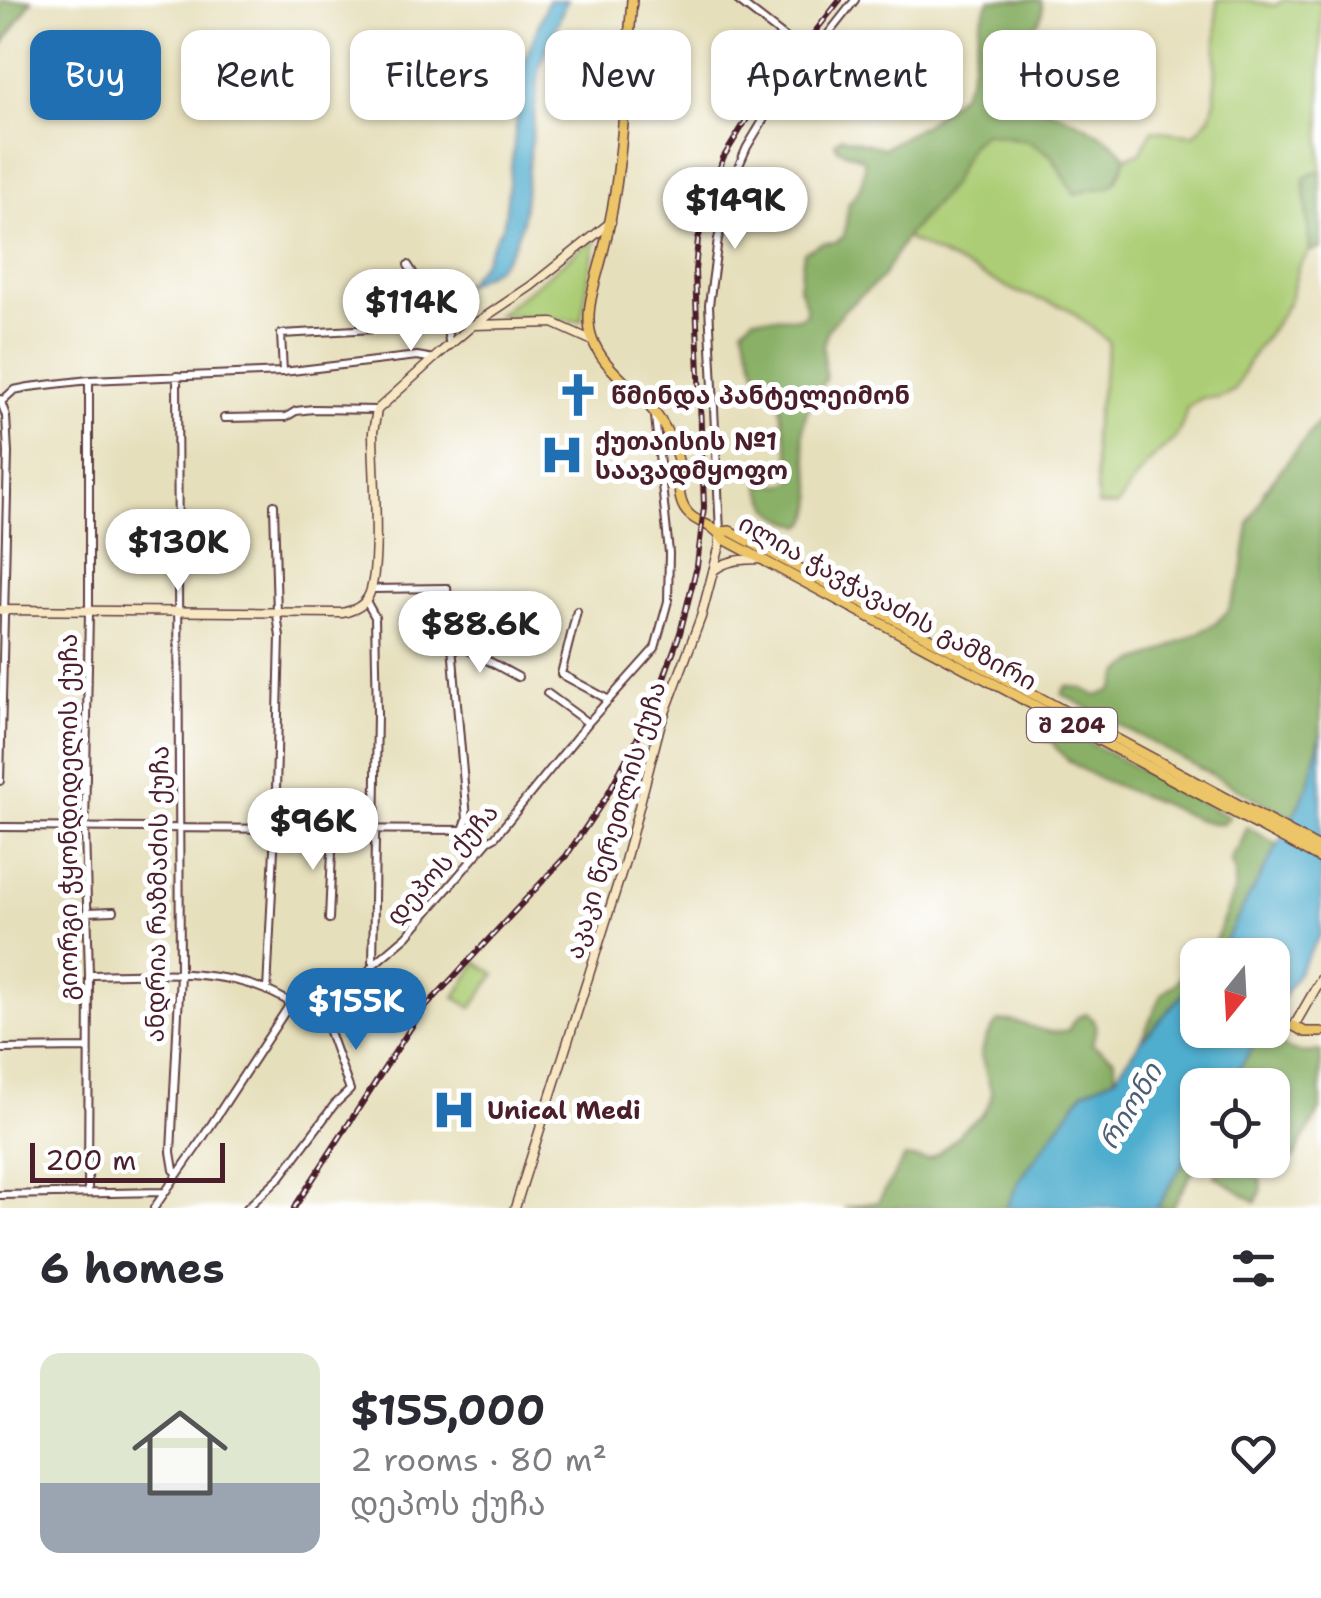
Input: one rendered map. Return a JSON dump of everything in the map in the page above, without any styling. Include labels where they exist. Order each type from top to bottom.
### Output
[{"type":"main road","points":[[592,341],[588,326],[611,222],[619,160],[632,0]]},
{"type":"main road","name":"შ 204","points":[[592,341],[665,426],[677,458],[685,509],[720,532]]},
{"type":"main road","name":"ილია ჭავჭავაძის გამზირი","points":[[1321,849],[825,586],[722,538],[720,532],[730,531],[825,586],[1321,859]]},
{"type":"main road","points":[[1294,1026],[1305,1032],[1321,1032]]},
{"type":"street","points":[[737,0],[776,30]]},
{"type":"street","name":"აკაკი წერეთლის ქუჩა","points":[[514,1208],[625,861],[660,726],[697,629],[720,545],[708,305],[718,239],[734,177],[773,104],[855,0]]},
{"type":"street","points":[[2,610],[277,614],[353,611],[366,601],[371,590],[375,558],[372,432],[377,410],[473,326],[611,222]]},
{"type":"street","points":[[408,265],[446,322],[450,345]]},
{"type":"street","points":[[283,372],[281,334],[446,322],[473,326],[553,323],[592,341]]},
{"type":"street","points":[[0,781],[8,452],[8,426],[1,404],[14,390],[89,380],[283,372],[416,356],[434,358]]},
{"type":"street","name":"ანდრია რაზმაძის ქუჩა","points":[[177,376],[180,974],[171,1152],[178,1174]]},
{"type":"street","name":"გიორგი ჭყონდიდელის ქუჩა","points":[[88,1194],[85,829],[89,380]]},
{"type":"street","points":[[224,418],[286,417],[296,411],[314,410],[377,410]]},
{"type":"street","name":"დეპოს ქუჩა","points":[[328,1029],[373,965],[407,936],[655,648],[668,601],[668,552],[655,414]]},
{"type":"street","points":[[267,990],[280,637],[274,505]]},
{"type":"street","points":[[713,571],[731,560],[762,559]]},
{"type":"street","points":[[371,590],[447,588],[467,819],[464,830]]},
{"type":"street","points":[[366,601],[374,617],[377,762],[373,965]]},
{"type":"street","points":[[577,611],[561,674],[609,700]]},
{"type":"street","points":[[452,645],[484,657],[518,677]]},
{"type":"street","points":[[546,693],[588,723]]},
{"type":"street","points":[[0,827],[464,830],[488,841]]},
{"type":"street","points":[[329,920],[333,829]]},
{"type":"street","points":[[87,912],[114,911]]},
{"type":"street","points":[[89,975],[180,974],[228,980],[267,990],[328,1029],[350,1090],[334,1105],[282,1176],[247,1208]]},
{"type":"street","points":[[1294,1026],[1321,979]]},
{"type":"street","points":[[154,1208],[290,1004]]},
{"type":"street","points":[[0,1049],[88,1048]]},
{"type":"street","points":[[0,1195],[166,1192]]},
{"type":"street","points":[[26,1208],[28,1195]]},
{"type":"green space","points":[[0,0],[32,0],[0,49]]},
{"type":"green space","points":[[989,0],[1041,0],[1040,20],[1030,30],[983,30],[983,120],[1072,120],[1095,131],[1126,157],[1113,184],[1075,194],[1051,155],[1028,141],[984,133],[971,144],[950,186],[905,238],[882,278],[828,329],[823,346],[826,379],[804,420],[813,508],[803,526],[774,512],[760,485],[794,480],[776,392],[757,373],[743,327],[754,317],[798,318],[806,314],[799,287],[804,252],[844,236],[849,202],[863,176],[863,159],[838,149],[835,142],[841,137],[884,148],[930,120],[963,120],[963,90],[969,79],[980,23]]},
{"type":"green space","points":[[1217,0],[1248,0],[1275,6],[1283,0],[1321,0],[1321,170],[1304,178],[1310,251],[1299,266],[1282,314],[1250,359],[1235,390],[1219,398],[1202,398],[1187,408],[1176,437],[1142,471],[1117,506],[1098,505],[1093,436],[1109,342],[1067,308],[1017,292],[905,238],[950,186],[970,144],[984,133],[1028,141],[1051,155],[1075,194],[1113,184],[1126,157],[1140,153],[1152,130],[1194,135],[1210,117],[1215,100]]},
{"type":"green space","points":[[1321,170],[1321,249],[1310,251],[1304,178]]},
{"type":"green space","points":[[596,236],[581,321],[498,315]]},
{"type":"green space","points":[[1321,419],[1321,734],[1309,784],[1292,818],[1062,694],[1066,686],[1097,696],[1113,690],[1120,673],[1135,662],[1215,624],[1228,611],[1241,578],[1249,524],[1265,490]]},
{"type":"green space","points":[[1052,723],[1229,817],[1223,824],[1196,819],[1083,770],[1045,739]]},
{"type":"green space","points":[[1247,827],[1278,845],[1226,938],[1216,938],[1235,889],[1231,863]]},
{"type":"green space","points":[[477,962],[495,974],[472,1008],[455,997]]},
{"type":"green space","points":[[1180,978],[1180,998],[1140,1042],[1162,994]]},
{"type":"green space","points":[[1087,1014],[1096,1027],[1092,1044],[1115,1059],[1115,1077],[1084,1091],[1019,1181],[1006,1208],[844,1208],[878,1202],[905,1157],[928,1160],[982,1115],[991,1099],[991,1090],[981,1055],[997,1022],[1059,1032],[1069,1030],[1075,1019]]},
{"type":"green space","points":[[1252,1048],[1321,1051],[1321,1108],[1293,1159],[1290,1068],[1240,1068]]},
{"type":"green space","points":[[1180,1168],[1180,1178],[1189,1178],[1172,1208],[1157,1208]]},
{"type":"green space","points":[[1218,1178],[1260,1179],[1262,1190],[1256,1202]]},
{"type":"water","points":[[548,0],[567,0],[555,30],[545,30],[522,222],[502,262],[463,286],[481,265],[504,223],[517,120],[525,120],[525,60]]},
{"type":"water","points":[[1321,734],[1321,934],[1290,986],[1290,938],[1226,938],[1309,784]]},
{"type":"water","name":"რიონი","points":[[1180,998],[1180,1048],[1252,1048],[1240,1068],[1180,1068],[1180,1168],[1157,1208],[1006,1208],[1019,1181],[1084,1091],[1115,1077]]},
{"type":"railway","points":[[294,1208],[421,1012],[566,856],[605,799],[658,694],[680,633],[697,566],[704,507],[695,271],[698,239],[723,158],[750,114],[840,0]]},
{"type":"place","name":"წმინდა პანტელეიმონ","points":[[578,395]]},
{"type":"place","name":"ქუთაისის №1 საავადმყოფო","points":[[562,455]]},
{"type":"place","name":"Unical Medi","points":[[454,1110]]}]
